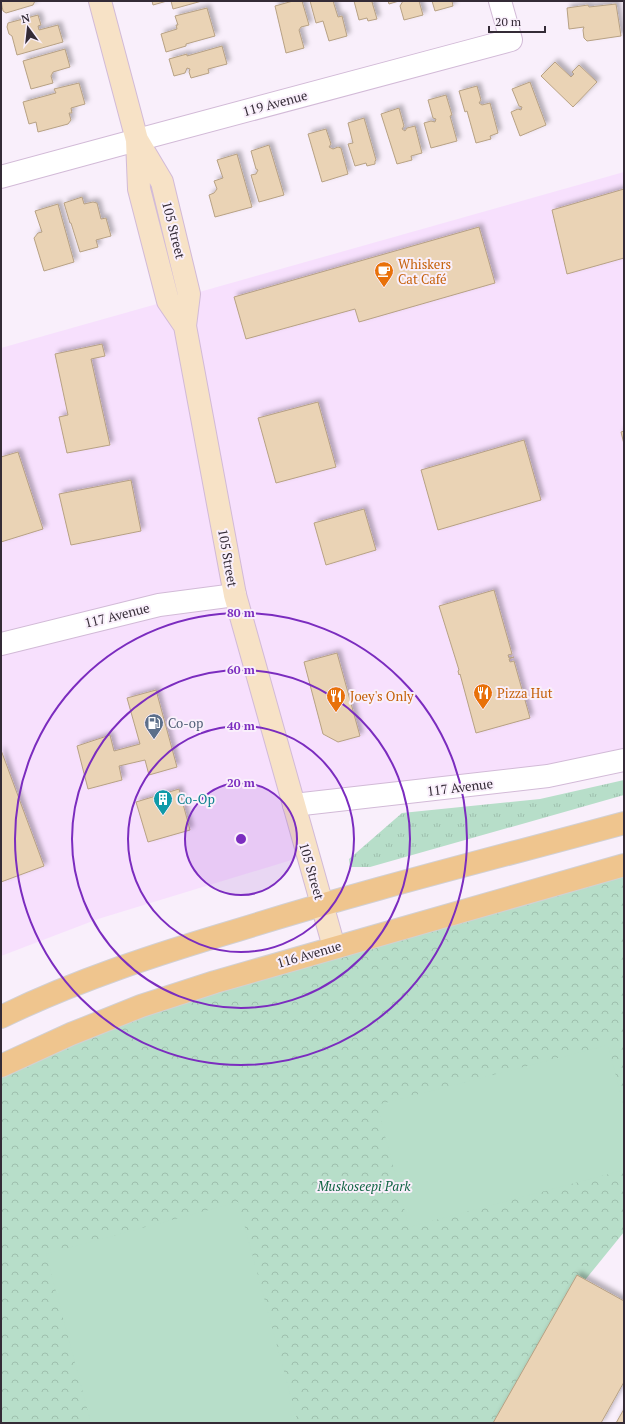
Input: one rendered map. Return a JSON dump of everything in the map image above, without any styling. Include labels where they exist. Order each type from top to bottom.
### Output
[{"type":"main road","points":[[1,1017],[76,984],[133,963],[195,943],[322,904],[624,823]]},
{"type":"main road","name":"116 Avenue","points":[[1,1066],[71,1034],[141,1006],[215,982],[624,865]]},
{"type":"street","name":"105 Street","points":[[100,1],[137,140],[162,182],[189,294],[185,326],[235,595],[334,947]]},
{"type":"street","name":"119 Avenue","points":[[1,178],[511,40],[500,1]]},
{"type":"street","name":"117 Avenue","points":[[1,644],[159,605],[235,595]]},
{"type":"street","name":"117 Avenue","points":[[294,805],[548,776],[624,760]]},
{"type":"shaded area","points":[[624,172],[624,760],[294,805],[308,855],[98,919],[1,956],[1,348]]},
{"type":"green space","points":[[624,780],[624,795],[370,867],[350,867],[349,859],[402,813],[540,799]]},
{"type":"green space","name":"Muskoseepi Park","points":[[624,874],[624,1232],[581,1285],[505,1423],[1,1423],[1,1066],[71,1034]]},
{"type":"green space","points":[[608,1045],[624,1107],[624,1170],[409,1227],[377,1105]]},
{"type":"green space","points":[[238,1202],[298,1423],[91,1423],[46,1254]]},
{"type":"green space","points":[[1,1414],[13,1423],[1,1423]]},
{"type":"building","points":[[1,1],[35,1],[33,5],[6,13],[3,11]]},
{"type":"building","points":[[152,1],[167,1],[153,5]]},
{"type":"building","points":[[171,1],[202,1],[173,9]]},
{"type":"building","points":[[293,1],[302,1],[309,25],[301,27],[299,30],[304,48],[286,53],[275,6]]},
{"type":"building","points":[[310,1],[333,1],[338,17],[342,16],[347,36],[329,41],[323,21],[316,23]]},
{"type":"building","points":[[354,1],[376,1],[372,2],[377,19],[368,21],[367,18],[359,20]]},
{"type":"building","points":[[388,1],[399,1],[389,4]]},
{"type":"building","points":[[403,1],[419,1],[423,15],[404,20],[400,6]]},
{"type":"building","points":[[432,1],[452,1],[453,6],[435,11]]},
{"type":"building","points":[[616,4],[621,36],[587,41],[584,38],[584,27],[569,29],[567,8],[588,5],[589,7]]},
{"type":"building","points":[[207,8],[215,36],[186,44],[186,46],[166,52],[161,34],[177,29],[176,25],[178,25],[175,16]]},
{"type":"building","points":[[38,15],[41,25],[38,26],[39,30],[58,25],[63,42],[17,55],[12,36],[9,34],[7,27],[8,23]]},
{"type":"building","points":[[222,46],[227,64],[208,69],[209,73],[191,78],[189,72],[190,69],[187,68],[185,73],[174,76],[169,59],[187,54],[187,56]]},
{"type":"building","points":[[65,49],[70,67],[53,72],[51,76],[53,83],[31,89],[23,61]]},
{"type":"building","points":[[555,62],[571,77],[574,74],[572,72],[579,65],[597,82],[573,107],[541,76]]},
{"type":"building","points":[[530,82],[546,125],[520,136],[511,112],[518,109],[521,110],[522,107],[519,106],[512,89]]},
{"type":"building","points":[[79,83],[85,104],[71,108],[72,113],[69,113],[71,120],[68,124],[38,132],[36,122],[29,124],[23,102],[56,93],[54,89]]},
{"type":"building","points":[[477,86],[481,100],[479,103],[482,105],[490,103],[498,133],[490,136],[491,139],[476,143],[467,111],[465,112],[459,91]]},
{"type":"building","points":[[446,95],[457,141],[431,148],[424,123],[431,121],[435,122],[436,119],[433,118],[428,100]]},
{"type":"building","points":[[399,108],[404,126],[402,129],[405,131],[407,128],[415,126],[422,153],[411,156],[412,160],[397,164],[381,114]]},
{"type":"building","points":[[364,118],[376,160],[375,164],[367,166],[366,163],[355,166],[348,144],[353,143],[348,123]]},
{"type":"building","points":[[326,129],[331,144],[329,147],[333,149],[338,147],[341,148],[348,174],[322,182],[308,134]]},
{"type":"building","points":[[269,145],[284,195],[259,202],[251,175],[256,174],[258,170],[256,169],[251,151]]},
{"type":"building","points":[[237,154],[252,207],[215,217],[209,195],[214,193],[217,189],[214,181],[223,178],[217,160]]},
{"type":"building","points":[[624,189],[624,258],[567,274],[552,210]]},
{"type":"building","points":[[82,197],[84,204],[93,202],[97,203],[101,219],[106,218],[111,236],[96,240],[98,247],[80,252],[64,203]]},
{"type":"building","points":[[58,204],[74,262],[44,271],[34,238],[38,233],[42,232],[35,211]]},
{"type":"building","points":[[479,227],[495,283],[359,322],[355,309],[246,339],[234,297]]},
{"type":"building","points":[[102,344],[105,356],[91,359],[110,445],[67,453],[59,417],[68,415],[55,354]]},
{"type":"building","points":[[318,402],[336,467],[276,483],[258,418]]},
{"type":"building","points":[[624,431],[624,444],[621,432]]},
{"type":"building","points":[[524,440],[541,500],[438,530],[421,470]]},
{"type":"building","points":[[18,452],[43,529],[1,542],[1,457]]},
{"type":"building","points":[[131,480],[141,531],[71,545],[59,494]]},
{"type":"building","points":[[364,509],[376,550],[326,565],[314,523]]},
{"type":"building","points":[[494,590],[512,654],[508,655],[509,658],[514,657],[509,659],[510,662],[514,661],[530,718],[476,733],[460,674],[459,675],[459,670],[439,606]]},
{"type":"building","name":"Joey's Only","points":[[337,653],[360,736],[338,742],[323,734],[304,662]]},
{"type":"building","name":"Co-op","points":[[156,690],[177,767],[149,775],[145,760],[119,766],[122,780],[88,789],[77,746],[110,735],[114,751],[140,744],[127,698]]},
{"type":"building","points":[[1,750],[44,866],[1,882]]},
{"type":"building","name":"Co-Op","points":[[179,789],[190,830],[148,842],[136,802]]},
{"type":"building","points":[[577,1275],[624,1301],[624,1382],[601,1423],[493,1423]]},
{"type":"building","points":[[624,1409],[624,1423],[616,1423]]},
{"type":"place","name":"Whiskers Cat Café","points":[[384,288]]},
{"type":"place","name":"Pizza Hut","points":[[483,710]]},
{"type":"place","name":"Joey's Only","points":[[336,713]]},
{"type":"place","name":"Co-op","points":[[154,740]]},
{"type":"place","name":"Co-Op","points":[[163,816]]}]
